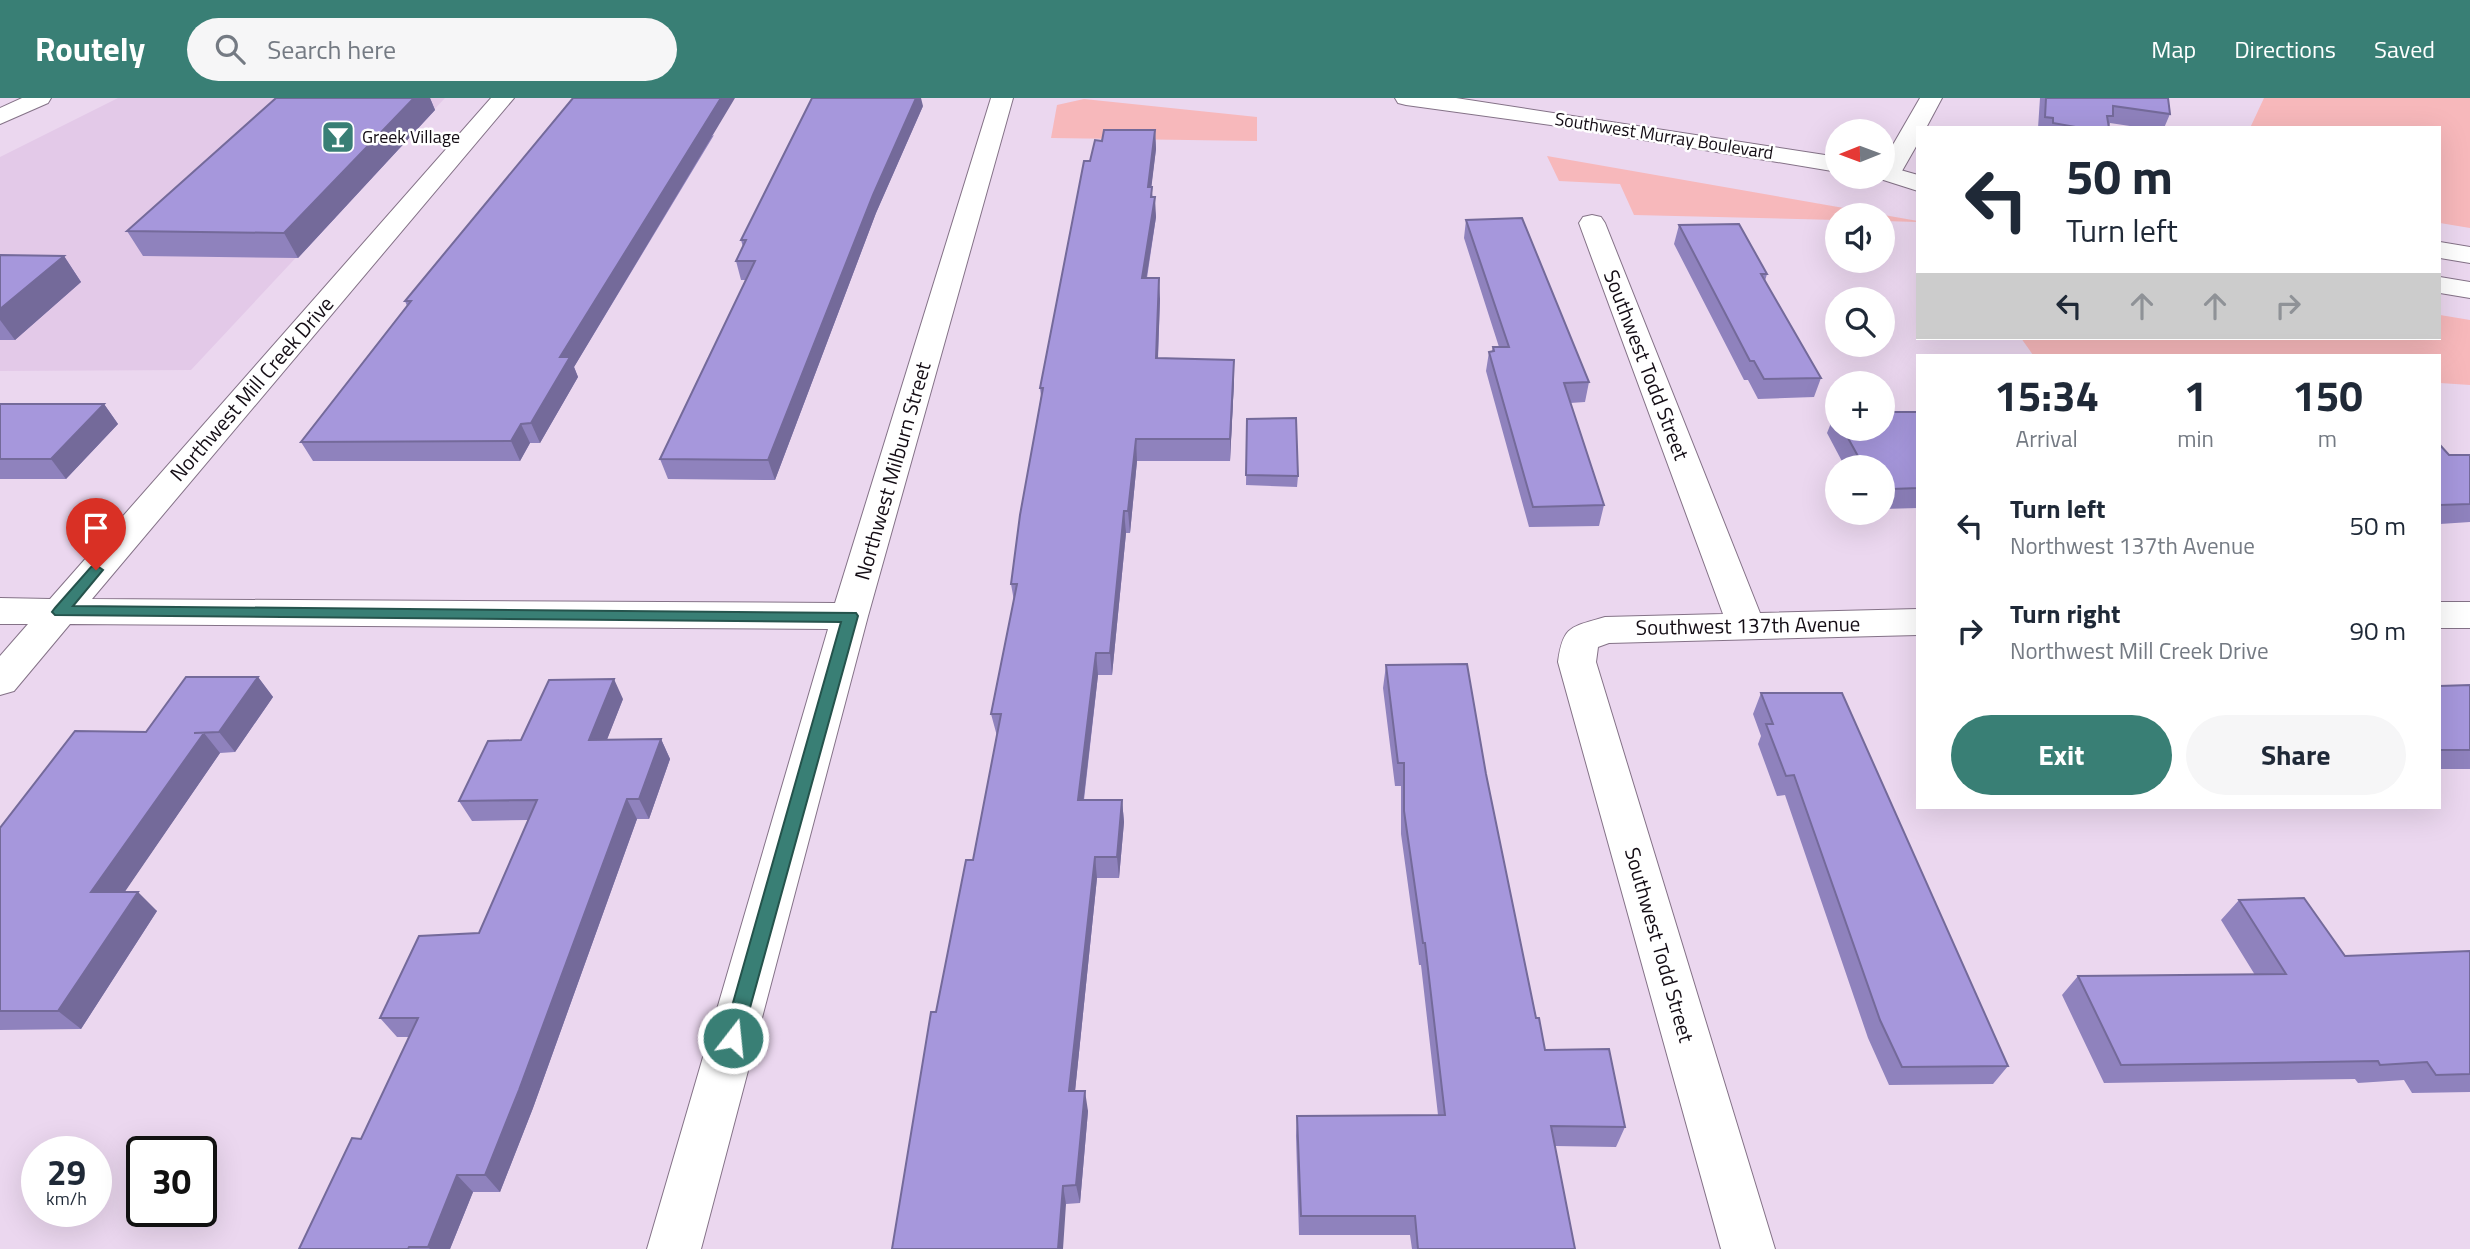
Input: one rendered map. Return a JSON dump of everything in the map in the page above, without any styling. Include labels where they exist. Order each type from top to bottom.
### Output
[{"type":"main road","points":[[0,117],[40,98]]},
{"type":"main road","name":"Northwest Mill Creek Drive","points":[[0,681],[503,98]]},
{"type":"main road","name":"Northwest Milburn Street","points":[[674,1249],[850,616],[1002,98]]},
{"type":"main road","name":"Southwest Murray Boulevard","points":[[1406,98],[1565,120],[1825,162]]},
{"type":"main road","points":[[1895,158],[1931,98]]},
{"type":"main road","points":[[1895,173],[1916,173]]},
{"type":"main road","points":[[1895,176],[1916,182]]},
{"type":"main road","name":"Southwest Todd Street","points":[[1592,223],[1746,625]]},
{"type":"main road","points":[[2441,250],[2470,255]]},
{"type":"main road","points":[[2441,285],[2470,290]]},
{"type":"main road","points":[[0,611],[850,616]]},
{"type":"main road","points":[[2441,615],[2470,615]]},
{"type":"main road","name":"Southwest 137th Avenue","points":[[1580,640],[1605,630],[1916,622]]},
{"type":"main road","name":"Southwest Todd Street","points":[[1580,640],[1577,662],[1748,1249]]},
{"type":"shaded area","points":[[118,98],[445,98],[191,370],[0,371],[0,157]]},
{"type":"shaded area","points":[[2264,98],[2470,98],[2470,228],[2441,223],[2441,126],[2251,126]]},
{"type":"shaded area","points":[[1084,99],[1257,117],[1257,141],[1051,138],[1057,105]]},
{"type":"shaded area","points":[[1547,156],[1825,205],[1825,220],[1634,215],[1620,184],[1559,181]]},
{"type":"shaded area","points":[[1895,217],[1916,221],[1895,221]]},
{"type":"shaded area","points":[[2441,315],[2470,320],[2470,385],[2441,383],[2441,354],[2032,354],[2022,340],[2441,340]]},
{"type":"building","points":[[276,98],[414,98],[284,233],[127,231]]},
{"type":"building","points":[[573,98],[721,98],[560,357],[570,357],[531,423],[521,424],[511,441],[301,442],[411,301],[405,301]]},
{"type":"building","points":[[812,98],[916,98],[873,195],[768,460],[660,459],[755,261],[736,261],[746,240],[741,240]]},
{"type":"building","points":[[2046,98],[2168,98],[2170,114],[2113,106],[2113,116],[2107,116],[2109,126],[2070,126],[2053,123],[2053,118],[2045,117]]},
{"type":"building","points":[[1104,130],[1155,130],[1148,187],[1152,187],[1151,197],[1155,197],[1142,278],[1159,278],[1156,358],[1234,360],[1230,439],[1136,439],[1128,511],[1124,511],[1110,653],[1096,653],[1078,800],[1122,800],[1117,857],[1095,857],[1069,1091],[1085,1091],[1076,1185],[1063,1186],[1058,1249],[892,1249],[931,1012],[936,1012],[966,860],[973,860],[1001,714],[991,714],[1017,584],[1011,584],[1020,515],[1043,388],[1040,388],[1084,161],[1090,161],[1095,140],[1102,141]]},
{"type":"building","points":[[1522,218],[1589,382],[1564,383],[1604,505],[1533,507],[1489,352],[1494,351],[1493,347],[1509,347],[1466,220]]},
{"type":"building","points":[[1739,224],[1767,274],[1761,274],[1821,378],[1764,379],[1754,361],[1750,361],[1679,225]]},
{"type":"building","points":[[0,255],[64,256],[0,309]]},
{"type":"building","points":[[0,404],[104,404],[51,459],[0,459]]},
{"type":"building","points":[[1895,412],[1916,412],[1916,488],[1895,489],[1895,455],[1857,455],[1850,441],[1895,441]]},
{"type":"building","points":[[1296,418],[1298,476],[1246,475],[1247,419]]},
{"type":"building","points":[[2441,446],[2449,455],[2470,455],[2470,504],[2441,505]]},
{"type":"building","points":[[1467,664],[1486,774],[1536,1018],[1539,1018],[1545,1050],[1609,1049],[1625,1127],[1551,1126],[1575,1249],[1418,1249],[1415,1216],[1301,1216],[1297,1116],[1445,1115],[1425,943],[1404,811],[1404,763],[1398,763],[1386,665]]},
{"type":"building","points":[[186,677],[258,677],[219,732],[194,733],[204,733],[91,892],[138,892],[58,1011],[0,1011],[0,828],[75,731],[146,732]]},
{"type":"building","points":[[614,679],[589,740],[661,739],[639,799],[627,799],[485,1175],[457,1175],[428,1247],[299,1249],[352,1138],[361,1139],[418,1018],[380,1018],[419,936],[479,933],[537,800],[459,801],[488,741],[521,740],[549,680]]},
{"type":"building","points":[[2470,685],[2470,750],[2441,750],[2441,686]]},
{"type":"building","points":[[1761,693],[1842,693],[2008,1066],[1902,1067],[1880,1020],[1794,775],[1786,776],[1766,724],[1773,724]]},
{"type":"building","points":[[2304,898],[2345,956],[2470,951],[2470,1074],[2436,1075],[2427,1062],[2380,1065],[2378,1061],[2121,1065],[2078,976],[2286,974],[2239,900]]},
{"type":"place","name":"Greek Village","points":[[338,137]]},
{"type":"route","points":[[96,570],[60,612],[850,616],[733,1038]]}]
